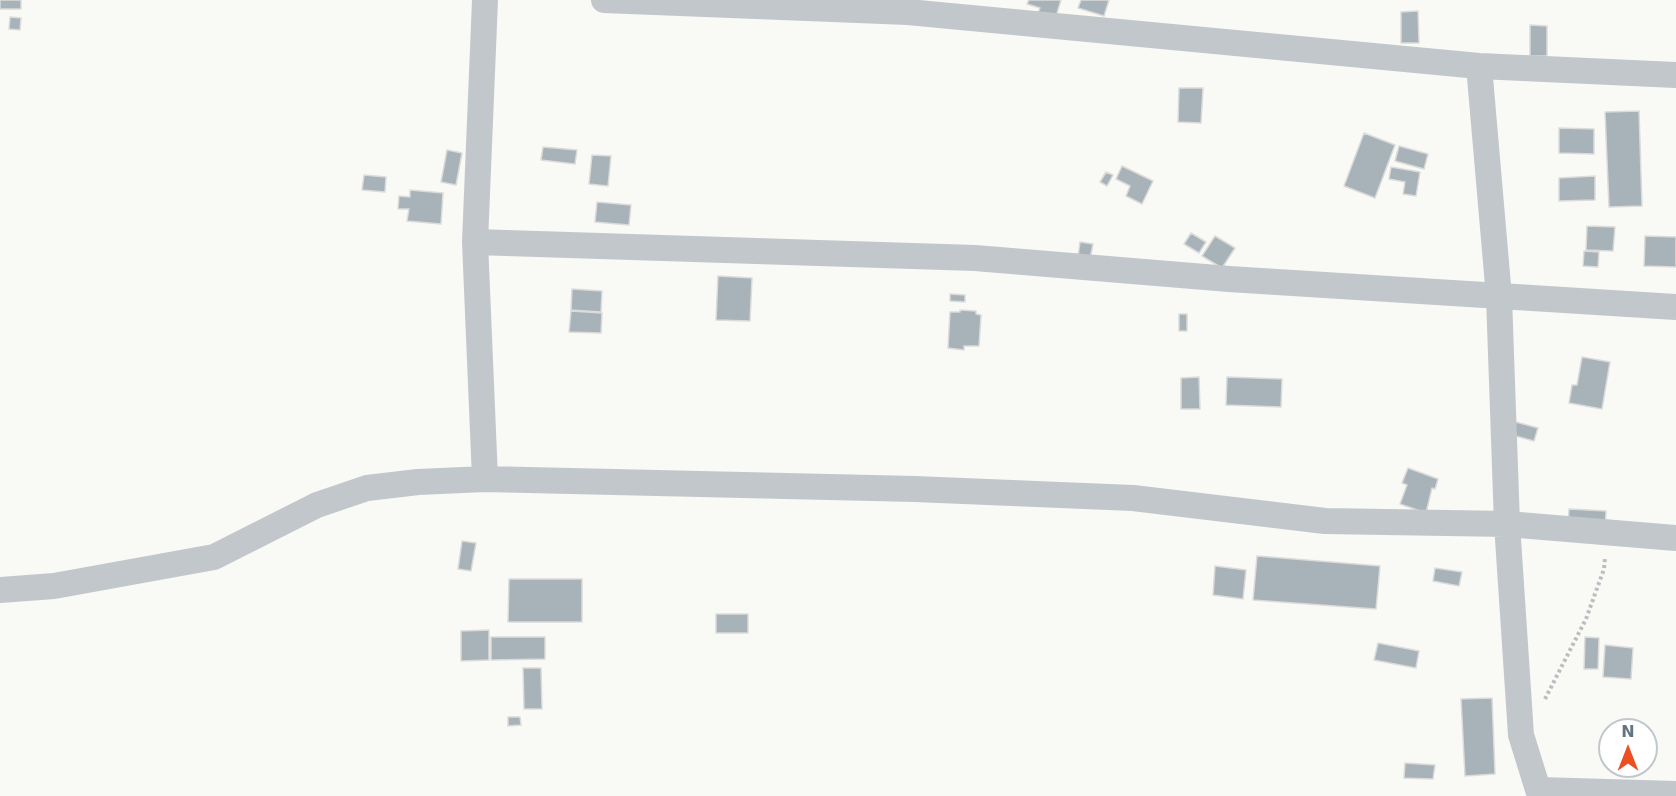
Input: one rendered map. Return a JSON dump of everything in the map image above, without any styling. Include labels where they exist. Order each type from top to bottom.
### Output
[{"type":"street","points":[[485,0],[476,242],[486,479]]},
{"type":"street","points":[[604,0],[909,12],[1008,10],[1479,66],[1676,75]]},
{"type":"street","points":[[1479,66],[1499,297],[1507,524],[1521,735],[1540,793],[1676,794]]},
{"type":"street","points":[[476,242],[975,258],[1499,297],[1676,307]]},
{"type":"street","points":[[0,590],[54,586],[214,557],[317,505],[366,488],[418,482],[486,479],[915,489],[1133,498],[1325,521],[1507,524],[1676,538]]},
{"type":"path","points":[[1521,735],[1552,688],[1586,619],[1604,569],[1607,533]]},
{"type":"building","points":[[0,0],[21,0],[21,9],[0,9]]},
{"type":"building","points":[[1029,0],[1061,0],[1054,23],[1036,17],[1040,8],[1027,4]]},
{"type":"building","points":[[1081,0],[1109,0],[1104,16],[1078,8]]},
{"type":"building","points":[[1418,11],[1419,43],[1401,43],[1401,12]]},
{"type":"building","points":[[10,17],[21,18],[20,30],[9,29]]},
{"type":"building","points":[[1530,25],[1547,26],[1547,56],[1530,56]]},
{"type":"building","points":[[1179,88],[1203,88],[1201,123],[1178,122]]},
{"type":"building","points":[[1639,111],[1642,206],[1609,207],[1605,112]]},
{"type":"building","points":[[1559,128],[1594,129],[1594,154],[1559,153]]},
{"type":"building","points":[[1364,133],[1395,145],[1375,198],[1344,186]]},
{"type":"building","points":[[1399,146],[1428,154],[1424,169],[1395,161]]},
{"type":"building","points":[[543,147],[577,150],[575,164],[541,160]]},
{"type":"building","points":[[447,150],[462,153],[456,185],[441,182]]},
{"type":"building","points":[[592,155],[611,156],[608,186],[589,184]]},
{"type":"building","points":[[1122,166],[1153,181],[1142,204],[1126,196],[1130,186],[1116,179]]},
{"type":"building","points":[[1391,167],[1420,172],[1416,196],[1403,194],[1405,182],[1389,179]]},
{"type":"building","points":[[1106,172],[1113,175],[1107,186],[1100,182]]},
{"type":"building","points":[[364,175],[386,177],[385,192],[362,190]]},
{"type":"building","points":[[1595,176],[1595,200],[1559,201],[1559,178]]},
{"type":"building","points":[[410,190],[443,193],[441,224],[407,221],[409,209],[398,209],[399,196],[410,197]]},
{"type":"building","points":[[597,202],[631,205],[629,225],[595,222]]},
{"type":"building","points":[[1587,226],[1615,227],[1613,251],[1586,250]]},
{"type":"building","points":[[1191,233],[1206,242],[1199,253],[1184,244]]},
{"type":"building","points":[[1215,236],[1235,248],[1222,268],[1202,256]]},
{"type":"building","points":[[1645,236],[1676,237],[1676,267],[1644,266]]},
{"type":"building","points":[[1080,242],[1093,244],[1090,259],[1078,257]]},
{"type":"building","points":[[1584,251],[1599,252],[1598,267],[1583,266]]},
{"type":"building","points":[[718,276],[752,278],[750,321],[716,320]]},
{"type":"building","points":[[572,289],[602,291],[601,312],[571,310]]},
{"type":"building","points":[[950,294],[965,295],[965,302],[950,301]]},
{"type":"building","points":[[960,310],[976,311],[976,314],[981,315],[979,346],[964,346],[964,350],[948,348],[950,312],[960,312]]},
{"type":"building","points":[[571,311],[602,313],[601,333],[569,332]]},
{"type":"building","points":[[1179,314],[1187,314],[1187,331],[1179,331]]},
{"type":"building","points":[[1582,357],[1610,362],[1602,409],[1569,403],[1572,385],[1577,385]]},
{"type":"building","points":[[1199,377],[1200,409],[1181,409],[1181,378]]},
{"type":"building","points":[[1227,377],[1282,379],[1281,407],[1226,405]]},
{"type":"building","points":[[1516,422],[1538,428],[1534,441],[1512,435]]},
{"type":"building","points":[[1408,468],[1438,479],[1435,489],[1432,488],[1426,513],[1400,504],[1407,485],[1402,483]]},
{"type":"building","points":[[1569,509],[1606,511],[1605,529],[1568,527]]},
{"type":"building","points":[[462,541],[476,543],[471,571],[458,569]]},
{"type":"building","points":[[1257,556],[1380,566],[1376,609],[1253,600]]},
{"type":"building","points":[[1215,566],[1246,570],[1243,599],[1213,595]]},
{"type":"building","points":[[1435,568],[1462,572],[1459,586],[1433,581]]},
{"type":"building","points":[[509,579],[582,579],[582,622],[508,622]]},
{"type":"building","points":[[716,614],[748,614],[748,633],[716,633]]},
{"type":"building","points":[[489,630],[489,660],[461,661],[461,631]]},
{"type":"building","points":[[491,637],[545,637],[545,659],[491,660]]},
{"type":"building","points":[[1585,637],[1599,638],[1598,669],[1584,669]]},
{"type":"building","points":[[1378,643],[1419,651],[1416,668],[1374,660]]},
{"type":"building","points":[[1605,645],[1633,648],[1631,679],[1603,677]]},
{"type":"building","points":[[523,668],[541,668],[542,709],[524,709]]},
{"type":"building","points":[[1492,698],[1495,774],[1465,776],[1461,699]]},
{"type":"building","points":[[508,717],[520,717],[521,725],[508,726]]},
{"type":"building","points":[[1405,763],[1435,765],[1433,779],[1404,778]]}]
